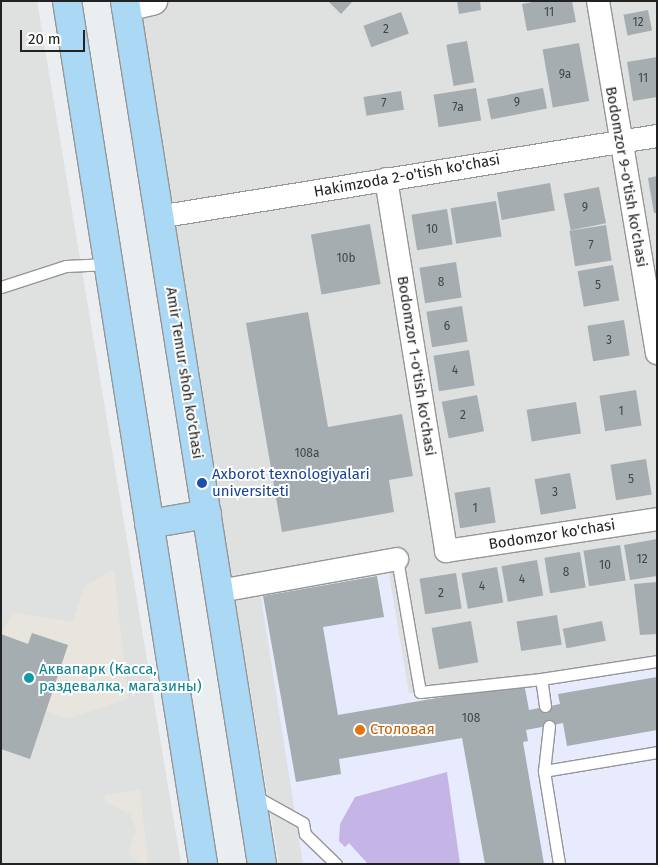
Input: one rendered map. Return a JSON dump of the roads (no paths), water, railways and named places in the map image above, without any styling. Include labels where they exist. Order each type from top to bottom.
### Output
[{"type":"main road","points":[[68,1],[202,864]]},
{"type":"main road","name":"Amir Temur shoh ko'chasi","points":[[126,4],[158,218],[220,591],[262,864]]},
{"type":"main road","points":[[149,524],[207,514]]},
{"type":"street","points":[[126,4],[153,1]]},
{"type":"street","name":"Bodomzor 9-o'tish ko'chasi","points":[[598,1],[619,142],[657,353]]},
{"type":"street","name":"Hakimzoda 2-o'tish ko'chasi","points":[[158,218],[386,179],[657,136]]},
{"type":"street","name":"Bodomzor 1-o'tish ko'chasi","points":[[386,179],[447,552]]},
{"type":"street","name":"Bodomzor ko'chasi","points":[[447,552],[657,519]]},
{"type":"street","points":[[220,591],[397,559]]},
{"type":"lane","points":[[1,287],[66,266],[108,264]]},
{"type":"lane","points":[[397,559],[420,692],[541,679],[657,661]]},
{"type":"lane","points":[[541,679],[545,706]]},
{"type":"lane","points":[[549,726],[544,771],[559,864]]},
{"type":"lane","points":[[544,771],[657,752]]},
{"type":"lane","points":[[251,794],[303,823],[305,834],[336,864]]},
{"type":"place","name":"Axborot texnologiyalari universiteti","points":[[202,483]]},
{"type":"place","name":"Аквапарк (Касса, раздевалка, магазины)","points":[[29,678]]},
{"type":"place","name":"Столовая","points":[[360,730]]}]
